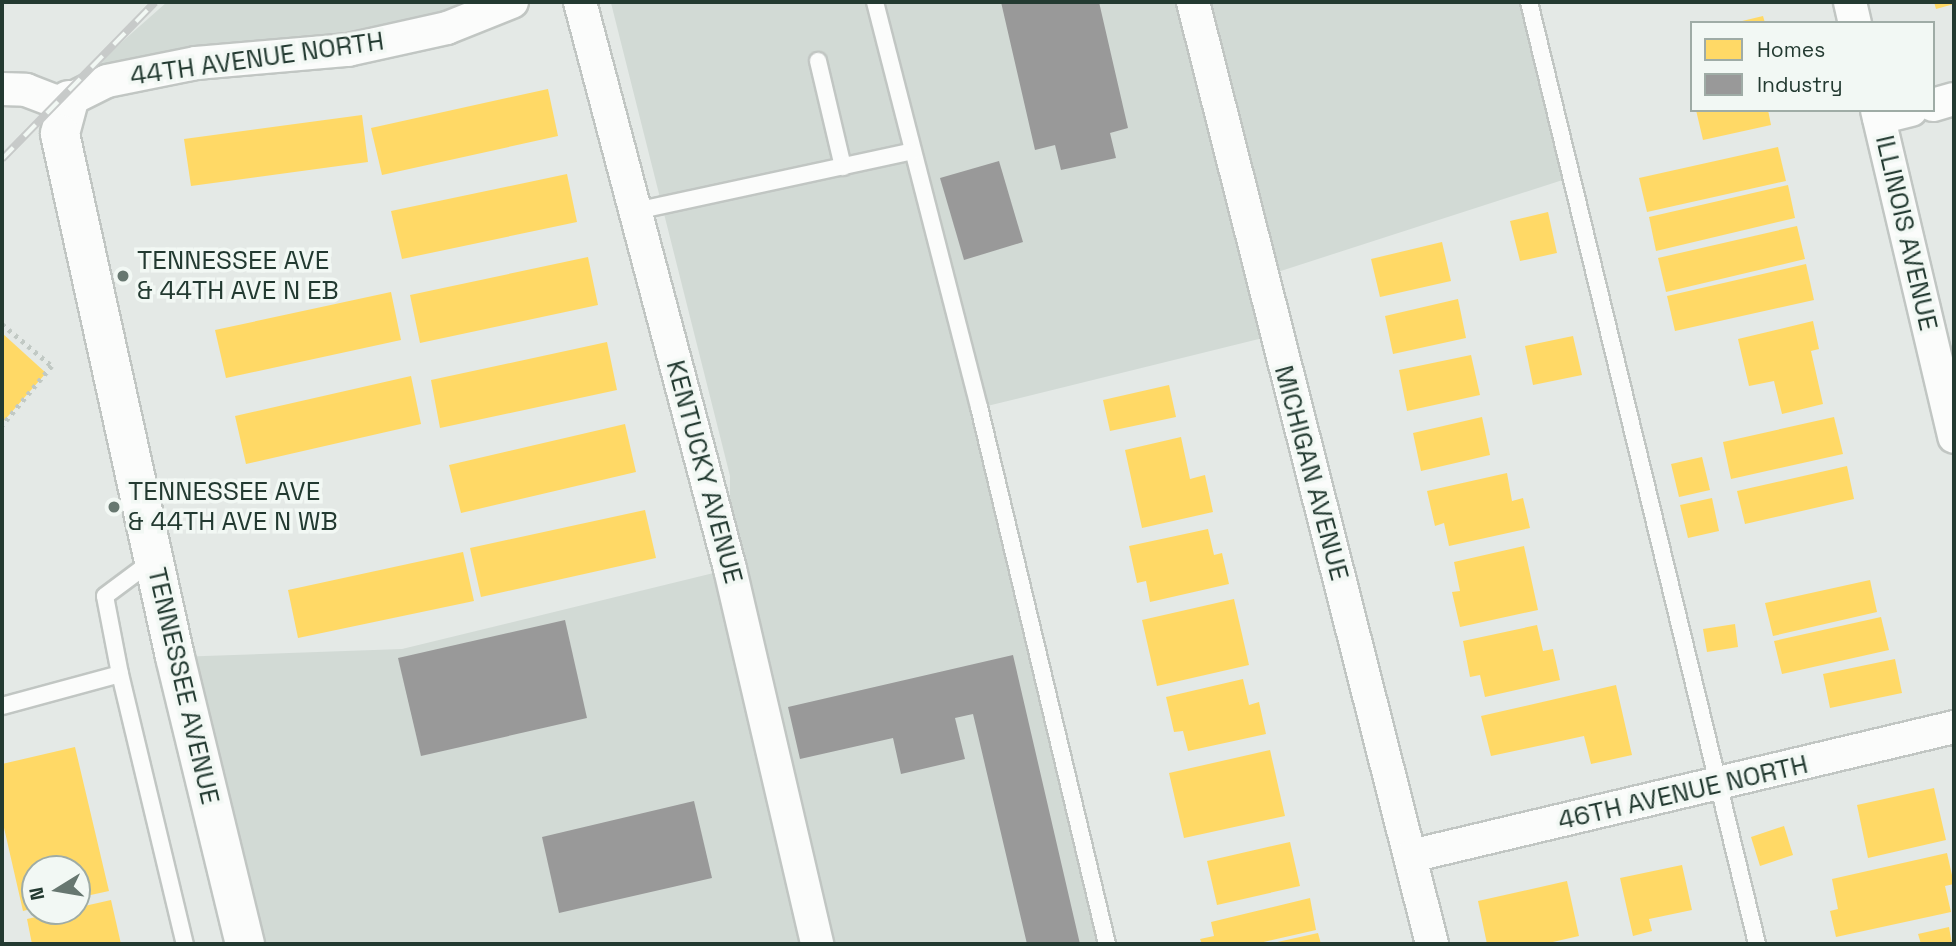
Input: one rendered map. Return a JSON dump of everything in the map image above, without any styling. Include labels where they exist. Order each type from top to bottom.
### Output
[{"type":"street","name":"44TH AVENUE NORTH","points":[[69,100],[107,81],[195,63],[348,50],[447,28],[512,2]]},
{"type":"street","name":"KENTUCKY AVENUE","points":[[580,2],[730,569],[817,944]]},
{"type":"street","name":"MICHIGAN AVENUE","points":[[1193,2],[1432,944]]},
{"type":"street","points":[[1850,2],[1855,21]]},
{"type":"street","points":[[2,89],[26,90],[55,101],[69,100]]},
{"type":"street","points":[[1935,104],[1954,99]]},
{"type":"street","name":"TENNESSEE AVENUE","points":[[69,100],[60,134],[154,560],[245,944]]},
{"type":"street","name":"ILLINOIS AVENUE","points":[[1878,114],[1944,349],[1954,437]]},
{"type":"street","name":"46TH AVENUE NORTH","points":[[1411,856],[1719,785],[1954,727]]},
{"type":"lane","points":[[875,2],[1107,944]]},
{"type":"lane","points":[[1529,2],[1757,944]]},
{"type":"lane","points":[[818,61],[843,167]]},
{"type":"lane","points":[[636,211],[913,152]]},
{"type":"lane","points":[[154,560],[105,596],[120,674],[185,944]]},
{"type":"lane","points":[[2,706],[120,674]]},
{"type":"path","points":[[2,324],[52,366],[2,426]]},
{"type":"shaded area","points":[[167,2],[512,2],[55,101]]},
{"type":"shaded area","points":[[1530,2],[1572,177],[1262,277],[1275,335],[979,408],[1107,944],[236,944],[175,657],[402,649],[730,569],[730,476],[611,3]]},
{"type":"building: Homes","points":[[1934,2],[1954,2],[1954,4],[1936,9]]},
{"type":"building: Homes","points":[[1763,16],[1764,21],[1742,21]]},
{"type":"building: Homes","points":[[548,89],[558,136],[382,175],[371,128]]},
{"type":"building: Homes","points":[[1696,112],[1768,112],[1771,125],[1703,140]]},
{"type":"building: Homes","points":[[362,115],[368,162],[191,186],[184,139]]},
{"type":"building: Homes","points":[[1778,147],[1786,181],[1647,212],[1639,178]]},
{"type":"building: Homes","points":[[567,174],[577,222],[402,259],[391,211]]},
{"type":"building: Homes","points":[[1788,185],[1795,218],[1656,251],[1649,217]]},
{"type":"building: Homes","points":[[1548,212],[1557,253],[1520,261],[1510,221]]},
{"type":"building: Homes","points":[[1797,226],[1805,259],[1666,292],[1658,258]]},
{"type":"building: Homes","points":[[1442,242],[1451,281],[1380,297],[1371,259]]},
{"type":"building: Homes","points":[[588,257],[598,305],[420,343],[410,295]]},
{"type":"building: Homes","points":[[1806,264],[1814,300],[1675,331],[1667,296]]},
{"type":"building: Homes","points":[[391,292],[401,340],[226,378],[215,330]]},
{"type":"building: Homes","points":[[1458,299],[1466,338],[1393,354],[1385,316]]},
{"type":"building: Homes","points":[[1813,321],[1819,349],[1811,351],[1823,404],[1782,414],[1774,381],[1749,386],[1738,339]]},
{"type":"building: Homes","points":[[2,333],[46,373],[2,423]]},
{"type":"building: Homes","points":[[1573,336],[1582,375],[1533,385],[1525,346]]},
{"type":"building: Homes","points":[[607,342],[617,390],[440,428],[431,380]]},
{"type":"building: Homes","points":[[1471,355],[1480,395],[1407,411],[1399,370]]},
{"type":"building: Homes","points":[[411,376],[421,424],[246,464],[235,416]]},
{"type":"building: Homes","points":[[1169,385],[1176,417],[1110,431],[1103,400]]},
{"type":"building: Homes","points":[[1482,417],[1490,455],[1421,471],[1413,433]]},
{"type":"building: Homes","points":[[1834,417],[1843,454],[1731,479],[1723,442]]},
{"type":"building: Homes","points":[[625,424],[636,472],[461,513],[449,465]]},
{"type":"building: Homes","points":[[1181,437],[1190,479],[1205,475],[1213,512],[1142,528],[1125,450]]},
{"type":"building: Homes","points":[[1702,457],[1710,490],[1679,497],[1671,464]]},
{"type":"building: Homes","points":[[1847,466],[1854,499],[1745,524],[1737,491]]},
{"type":"building: Homes","points":[[1507,473],[1512,501],[1523,498],[1530,528],[1449,546],[1444,523],[1435,526],[1427,491]]},
{"type":"building: Homes","points":[[1712,498],[1719,531],[1688,538],[1680,505]]},
{"type":"building: Homes","points":[[645,510],[656,558],[481,597],[470,548]]},
{"type":"building: Homes","points":[[1208,529],[1214,555],[1222,553],[1229,584],[1150,602],[1146,581],[1137,583],[1129,546]]},
{"type":"building: Homes","points":[[1524,546],[1538,610],[1460,627],[1452,592],[1460,591],[1454,562]]},
{"type":"building: Homes","points":[[463,552],[474,601],[298,638],[288,590]]},
{"type":"building: Homes","points":[[1870,580],[1877,612],[1773,636],[1765,603]]},
{"type":"building: Homes","points":[[1234,599],[1249,665],[1157,686],[1142,620]]},
{"type":"building: Homes","points":[[1881,617],[1889,650],[1782,674],[1774,641]]},
{"type":"building: Homes","points":[[1735,624],[1738,647],[1707,652],[1703,629]]},
{"type":"building: Homes","points":[[1537,625],[1543,651],[1553,649],[1560,680],[1485,697],[1480,675],[1470,677],[1463,641]]},
{"type":"building: Homes","points":[[1895,659],[1902,693],[1830,708],[1823,674]]},
{"type":"building: Homes","points":[[1243,679],[1249,705],[1259,702],[1266,734],[1188,751],[1183,731],[1174,732],[1166,697]]},
{"type":"building: Homes","points":[[1616,685],[1632,755],[1591,764],[1584,736],[1491,756],[1481,716]]},
{"type":"building: Homes","points":[[75,747],[109,891],[91,895],[91,855],[21,855],[21,902],[2,819],[2,764]]},
{"type":"building: Homes","points":[[1270,750],[1285,816],[1184,838],[1169,773]]},
{"type":"building: Homes","points":[[1934,788],[1946,840],[1868,858],[1857,805]]},
{"type":"building: Homes","points":[[1784,826],[1793,855],[1760,866],[1751,837]]},
{"type":"building: Homes","points":[[1290,842],[1300,886],[1217,905],[1207,861]]},
{"type":"building: Homes","points":[[1947,853],[1954,884],[1945,886],[1951,912],[1836,937],[1830,911],[1838,909],[1832,879]]},
{"type":"building: Homes","points":[[1682,865],[1692,910],[1649,919],[1652,931],[1633,936],[1620,878]]},
{"type":"building: Homes","points":[[1567,881],[1579,936],[1544,944],[1487,944],[1478,901]]},
{"type":"building: Homes","points":[[1310,898],[1316,930],[1255,944],[1202,944],[1200,939],[1214,936],[1211,922]]},
{"type":"building: Homes","points":[[111,900],[121,944],[32,944],[28,925],[91,925],[91,905]]},
{"type":"building: Homes","points":[[1949,927],[1952,944],[1921,944],[1918,934]]},
{"type":"building: Homes","points":[[1318,933],[1321,944],[1273,944],[1273,943]]},
{"type":"building: Industry","points":[[1001,2],[1099,2],[1128,128],[1110,133],[1116,158],[1061,170],[1055,145],[1035,150]]},
{"type":"building: Industry","points":[[999,161],[1023,242],[964,260],[940,178]]},
{"type":"building: Industry","points":[[565,620],[587,718],[421,756],[398,658]]},
{"type":"building: Industry","points":[[1013,655],[1080,944],[1027,944],[973,714],[955,718],[965,759],[901,774],[893,738],[800,759],[788,707]]},
{"type":"building: Industry","points":[[694,801],[712,878],[559,913],[542,837]]},
{"type":"railway","points":[[2,159],[155,2]]},
{"type":"place","name":"TENNESSEE AVE & 44TH AVE N EB","points":[[123,276]]},
{"type":"place","name":"TENNESSEE AVE & 44TH AVE N WB","points":[[114,507]]}]
